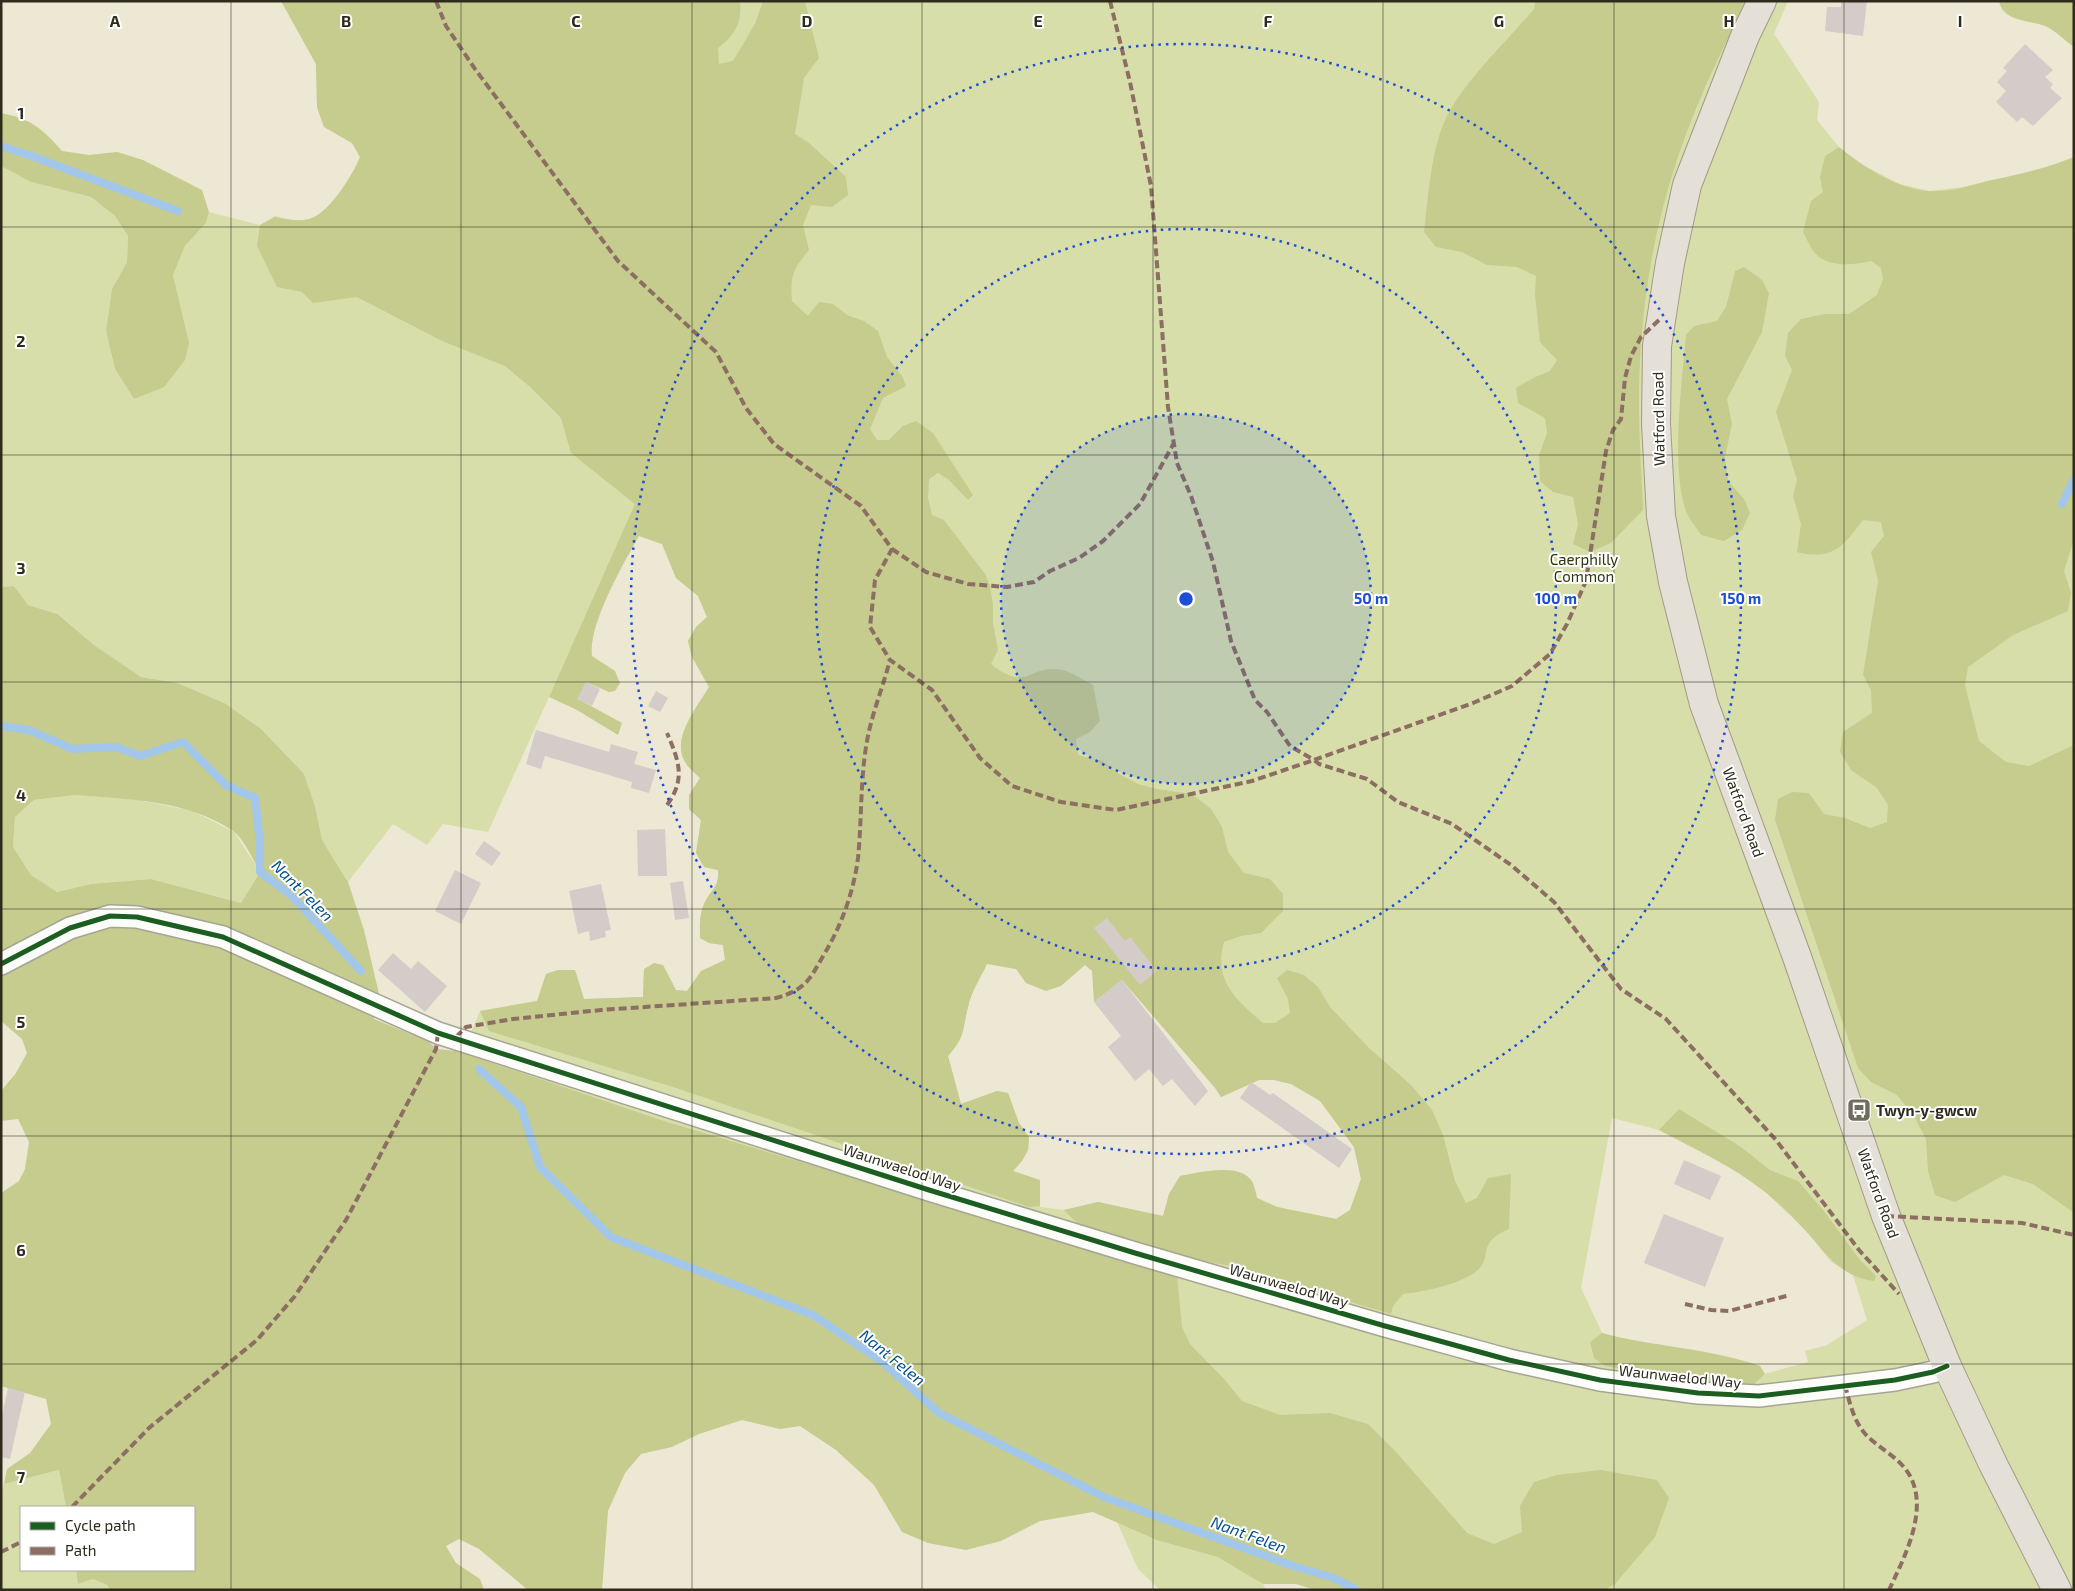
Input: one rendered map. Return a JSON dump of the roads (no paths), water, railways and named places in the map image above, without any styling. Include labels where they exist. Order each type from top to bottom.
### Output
[{"type":"main road","name":"Watford Road","points":[[1762,1],[1731,70],[1687,185],[1670,263],[1657,346],[1656,424],[1661,516],[1673,582],[1704,704],[1797,957],[1886,1216],[1947,1366],[1993,1464],[2057,1590]]},
{"type":"street","name":"Waunwaelod Way","points":[[1,964],[45,940],[89,920],[110,916],[137,917],[223,937],[438,1033],[928,1190],[1135,1253],[1510,1360],[1600,1380],[1698,1393],[1759,1396],[1895,1380],[1933,1372],[1947,1366]]},
{"type":"waterway","points":[[1,146],[178,211]]},
{"type":"waterway","points":[[2062,504],[2074,479]]},
{"type":"waterway","name":"Nant Felen","points":[[1,726],[29,730],[73,749],[117,747],[140,756],[183,742],[226,785],[255,798],[260,841],[260,872],[291,895],[361,971]]},
{"type":"waterway","name":"Nant Felen","points":[[479,1069],[521,1107],[540,1167],[611,1237],[813,1315],[884,1363],[939,1413],[1104,1497],[1293,1566],[1334,1578],[1357,1590]]},
{"type":"place","name":"Twyn-y-gwcw","points":[[1859,1110]]},
{"type":"park label","name":"Caerphilly Common","points":[[1584,568]]}]
